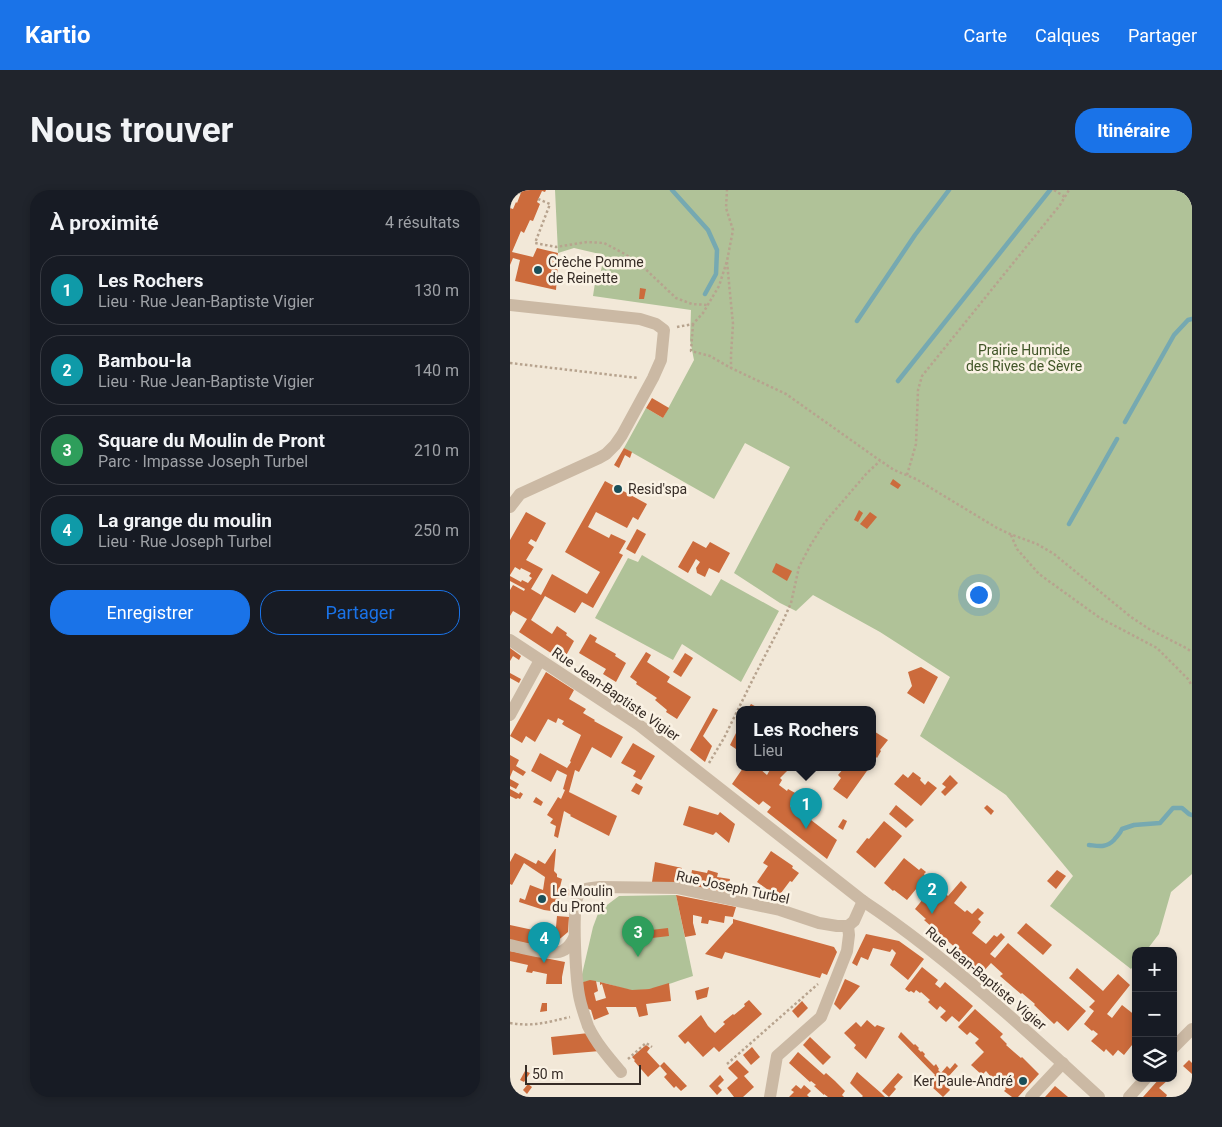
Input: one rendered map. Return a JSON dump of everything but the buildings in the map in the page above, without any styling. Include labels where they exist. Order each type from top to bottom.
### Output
[{"type":"street","points":[[510,305],[640,318],[656,324],[664,330],[661,360],[615,446],[606,454],[520,494],[510,507]]},
{"type":"street","name":"Rue Jean-Baptiste Vigier","points":[[510,640],[639,725],[863,901],[897,923],[975,986],[1099,1097]]},
{"type":"street","points":[[510,715],[540,660]]},
{"type":"street","name":"Rue Joseph Turbel","points":[[574,938],[578,895],[583,890],[592,888],[677,888],[780,910],[837,926],[848,926]]},
{"type":"street","points":[[770,1097],[777,1056],[821,1016],[847,951],[848,926],[854,921],[863,901]]},
{"type":"street","points":[[510,945],[555,953],[566,949],[574,938]]},
{"type":"street","points":[[574,938],[579,996],[584,1014],[594,1038],[620,1070]]},
{"type":"street","points":[[1177,1044],[1192,1029]]},
{"type":"street","points":[[1031,1097],[1063,1063]]},
{"type":"street","points":[[1129,1097],[1142,1082]]},
{"type":"path","points":[[515,190],[521,193]]},
{"type":"path","points":[[727,190],[726,208],[733,230],[727,261],[719,286],[703,313],[693,324],[691,351],[710,356],[786,394],[894,470],[916,480],[998,528],[1037,544],[1054,554],[1143,625],[1192,652]]},
{"type":"path","points":[[1054,190],[1065,197]]},
{"type":"path","points":[[907,475],[916,444],[918,390],[922,376],[1060,205],[1069,190]]},
{"type":"path","points":[[538,199],[550,204],[535,243],[556,248],[588,242],[604,243],[640,264],[676,298],[692,304],[708,305]]},
{"type":"path","points":[[727,261],[733,324],[730,355],[731,368]]},
{"type":"path","points":[[510,363],[653,378]]},
{"type":"path","points":[[739,706],[791,603],[799,567],[810,546],[825,522],[867,473],[880,461]]},
{"type":"path","points":[[1010,534],[1017,549],[1039,574],[1100,618],[1157,648],[1192,686]]},
{"type":"path","points":[[702,774],[724,738],[736,713]]},
{"type":"path","points":[[727,1064],[820,982]]},
{"type":"path","points":[[510,1023],[535,1025],[584,1014]]},
{"type":"path","points":[[620,1070],[646,1042],[652,1047]]},
{"type":"green space","name":"Prairie Humide des Rives de Sèvre","points":[[555,190],[1192,190],[1192,874],[1171,892],[1159,934],[1149,947],[1132,947],[1131,969],[1050,906],[1073,876],[1006,795],[920,736],[950,677],[880,632],[813,595],[796,611],[780,603],[734,573],[790,467],[745,443],[714,499],[624,448],[646,408],[663,418],[694,360],[690,340],[691,310],[593,296],[596,276],[600,276],[604,255],[574,248],[558,253]]},
{"type":"green space","points":[[642,555],[711,596],[721,579],[779,611],[741,682],[682,644],[673,660],[595,618],[628,558],[638,562]]},
{"type":"green space","points":[[676,895],[693,976],[647,990],[631,990],[600,982],[580,983],[593,927],[599,911],[619,896]]},
{"type":"waterway","points":[[672,190],[708,230],[717,250],[716,274],[705,294]]},
{"type":"waterway","points":[[857,321],[915,235],[949,190]]},
{"type":"waterway","points":[[898,381],[1050,190]]},
{"type":"waterway","points":[[1125,422],[1174,335],[1188,320],[1192,319]]},
{"type":"waterway","points":[[1069,524],[1117,439]]},
{"type":"waterway","points":[[1089,845],[1102,846],[1108,844],[1114,840],[1122,829],[1134,825],[1160,823],[1173,808],[1182,808],[1192,815]]},
{"type":"place","name":"Crèche Pomme de Reinette","points":[[538,270]]},
{"type":"place","name":"Resid'spa","points":[[618,489]]},
{"type":"place","name":"Les Rochers","points":[[806,829]]},
{"type":"place","name":"Le Moulin du Pront","points":[[542,899]]},
{"type":"place","name":"Bambou-la","points":[[932,914]]},
{"type":"place","name":"Square du Moulin de Pront","points":[[638,957]]},
{"type":"place","name":"La grange du moulin","points":[[544,963]]},
{"type":"place","name":"Ker Paule-André","points":[[1023,1081]]}]
